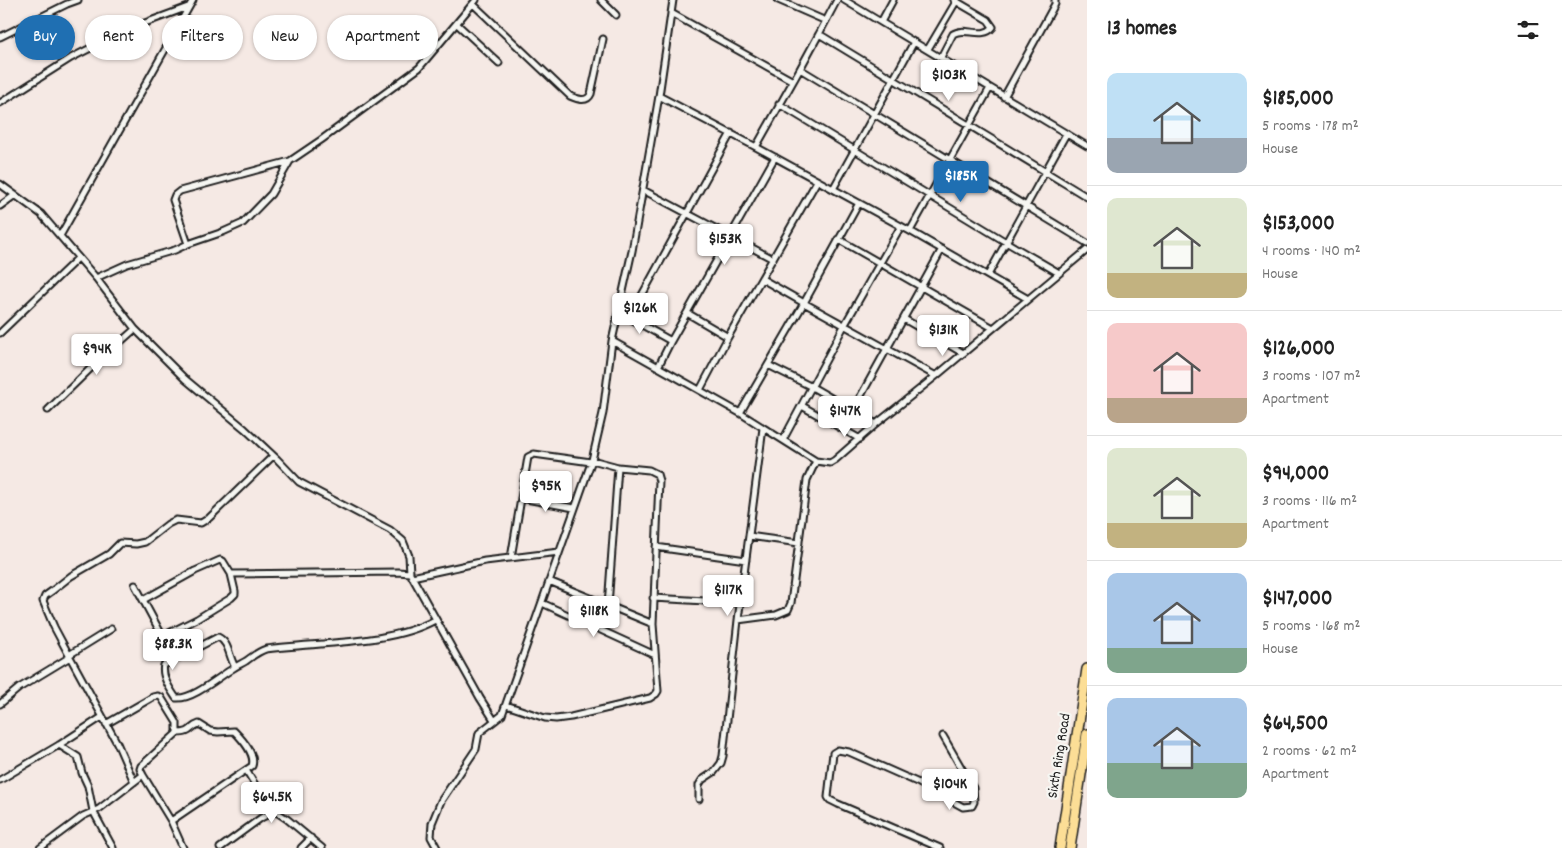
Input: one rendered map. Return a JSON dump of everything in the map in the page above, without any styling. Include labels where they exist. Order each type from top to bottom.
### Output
[{"type":"highway","name":"Sixth Ring Road","points":[[1060,848],[1087,669]]},
{"type":"highway","name":"Sixth Ring Road","points":[[1070,848],[1087,734]]},
{"type":"street","points":[[0,37],[78,0]]},
{"type":"street","points":[[60,236],[193,0]]},
{"type":"street","points":[[601,0],[616,15]]},
{"type":"street","points":[[436,848],[431,837],[431,831],[436,813],[451,784],[476,749],[478,733],[502,715],[591,461],[603,412],[612,341],[643,190],[673,0]]},
{"type":"street","points":[[778,0],[826,21]]},
{"type":"street","points":[[756,147],[838,0]]},
{"type":"street","points":[[844,0],[1087,146]]},
{"type":"street","points":[[882,22],[894,0]]},
{"type":"street","points":[[928,50],[956,0],[988,20],[993,27],[989,32],[980,34],[956,32],[953,34],[941,58]]},
{"type":"street","points":[[1004,96],[1055,4],[1055,0]]},
{"type":"street","points":[[188,244],[173,200],[175,195],[180,191],[290,161],[419,68],[474,2],[570,96],[579,100],[589,98],[591,94],[603,39]]},
{"type":"street","points":[[0,104],[71,58],[126,30],[189,7]]},
{"type":"street","points":[[670,13],[793,81]]},
{"type":"street","points":[[457,24],[499,63]]},
{"type":"street","points":[[941,28],[953,34]]},
{"type":"street","points":[[819,34],[968,126],[1087,196]]},
{"type":"street","points":[[833,189],[914,42]]},
{"type":"street","points":[[800,69],[1087,243]]},
{"type":"street","points":[[910,231],[990,88]]},
{"type":"street","points":[[659,96],[901,226],[1028,299]]},
{"type":"street","points":[[779,104],[1059,273]]},
{"type":"street","points":[[630,318],[731,134]]},
{"type":"street","points":[[988,275],[1066,134]]},
{"type":"street","points":[[658,367],[775,157]]},
{"type":"street","points":[[96,278],[127,264],[175,250],[243,223],[271,194],[290,161]]},
{"type":"street","points":[[700,390],[817,181]]},
{"type":"street","points":[[0,184],[41,214],[96,278],[135,329],[186,379],[245,429],[299,482],[390,530],[403,541],[410,556],[411,575],[435,620],[494,720]]},
{"type":"street","points":[[643,190],[773,259]]},
{"type":"street","points":[[0,206],[15,195]]},
{"type":"street","points":[[740,413],[859,203]]},
{"type":"street","points":[[783,440],[844,326],[901,226]]},
{"type":"street","points":[[838,239],[993,328]]},
{"type":"street","points":[[853,410],[942,249]]},
{"type":"street","points":[[612,341],[740,413],[816,461],[830,463],[1087,250]]},
{"type":"street","points":[[0,333],[78,258]]},
{"type":"street","points":[[762,279],[936,376]]},
{"type":"street","points":[[619,312],[671,341]]},
{"type":"street","points":[[687,313],[728,337]]},
{"type":"street","points":[[904,319],[963,353]]},
{"type":"street","points":[[48,410],[135,329]]},
{"type":"street","points":[[768,365],[812,387],[876,424]]},
{"type":"street","points":[[802,406],[860,439]]},
{"type":"street","points":[[699,799],[699,785],[702,780],[714,772],[721,763],[723,756],[740,603],[763,428]]},
{"type":"street","points":[[506,705],[545,718],[556,719],[650,698],[658,691],[652,624],[659,481],[657,474],[649,470],[531,454],[528,457],[511,558]]},
{"type":"street","points":[[134,782],[117,743],[69,656],[44,605],[45,596],[72,576],[109,554],[120,543],[136,544],[145,542],[176,520],[200,524],[209,518],[273,456]]},
{"type":"street","points":[[738,620],[776,615],[788,610],[791,603],[807,480],[816,461]]},
{"type":"street","points":[[608,606],[618,467]]},
{"type":"street","points":[[521,498],[574,508]]},
{"type":"street","points":[[749,536],[799,543]]},
{"type":"street","points":[[656,547],[746,560]]},
{"type":"street","points":[[231,574],[398,572],[411,575],[485,561],[559,552]]},
{"type":"street","points":[[143,600],[214,561],[223,561],[231,574],[236,592],[231,598],[197,619],[162,636]]},
{"type":"street","points":[[549,581],[652,624]]},
{"type":"street","points":[[134,585],[171,652]]},
{"type":"street","points":[[653,598],[740,603]]},
{"type":"street","points":[[542,603],[654,655]]},
{"type":"street","points":[[235,667],[226,643],[222,638],[218,637],[164,665],[162,673],[176,698],[184,698],[204,687],[245,661],[257,652],[266,649],[376,638],[404,633],[426,626],[435,620]]},
{"type":"street","points":[[0,704],[19,688],[112,629]]},
{"type":"street","points":[[106,724],[158,696],[161,697],[174,719],[178,728],[177,733]]},
{"type":"street","points":[[0,780],[60,745],[102,717]]},
{"type":"street","points":[[171,820],[252,766],[253,759],[240,737],[234,731],[210,731],[200,724],[196,725],[188,732],[177,733],[141,766],[140,769],[143,775],[171,820],[183,848]]},
{"type":"street","points":[[940,848],[830,800],[828,797],[833,754],[838,750],[849,752],[919,783],[963,807],[972,806],[975,799],[973,788],[943,736]]},
{"type":"street","points":[[60,745],[78,757],[88,786],[93,811],[113,848]]},
{"type":"street","points":[[246,770],[262,796],[275,811],[322,848]]},
{"type":"street","points":[[40,848],[143,775]]},
{"type":"street","points":[[220,848],[261,818],[275,811]]},
{"type":"street","points":[[301,848],[310,838]]}]
